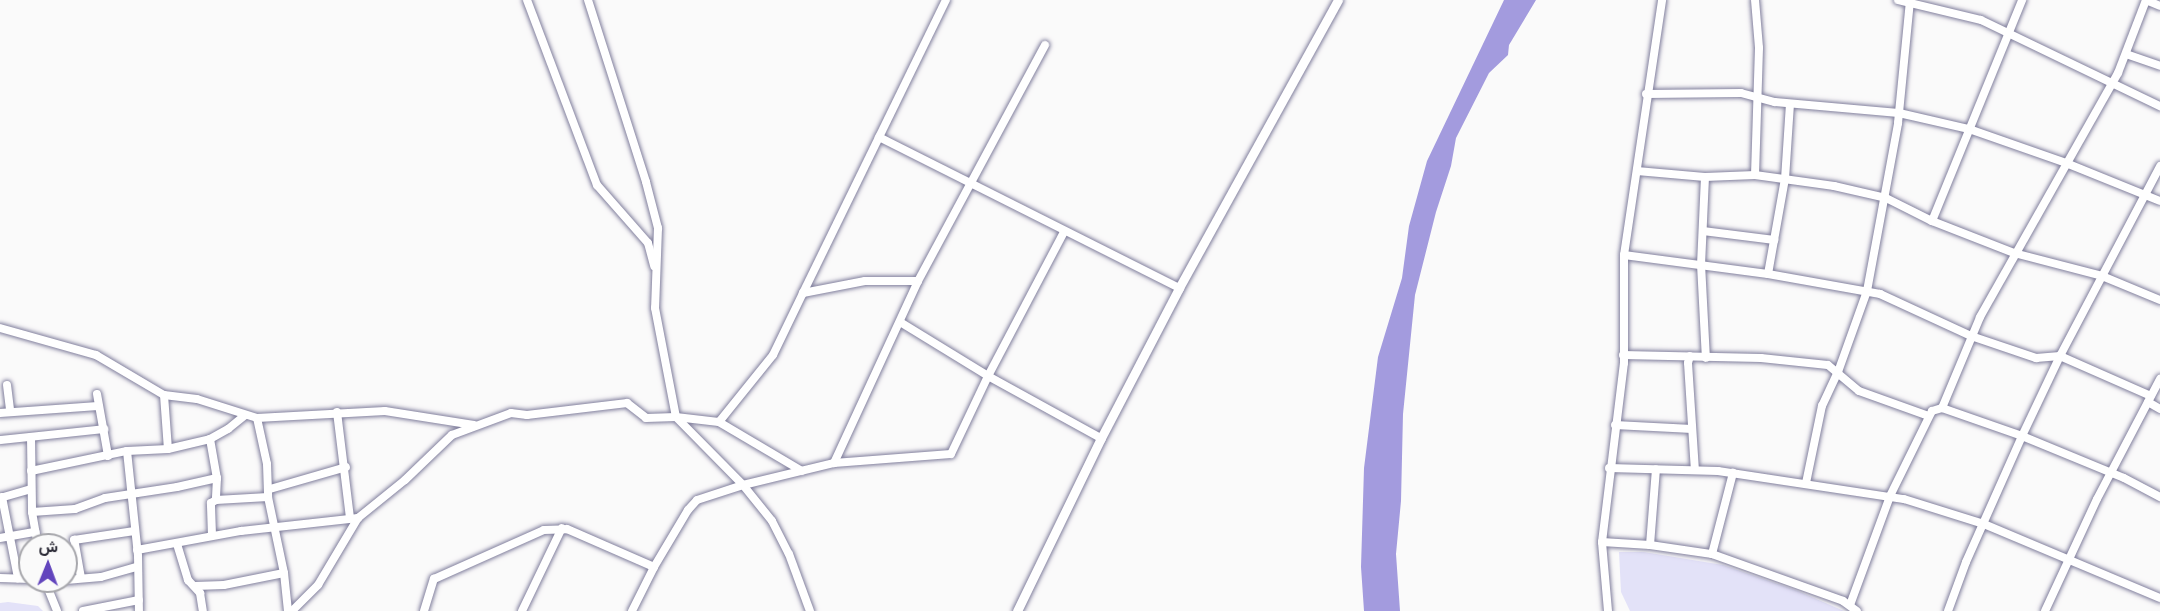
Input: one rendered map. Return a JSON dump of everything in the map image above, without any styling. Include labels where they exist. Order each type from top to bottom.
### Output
[{"type":"street","points":[[527,0],[597,185],[648,243],[656,276]]},
{"type":"street","points":[[588,0],[646,182],[658,228],[655,308],[676,417],[743,485],[772,521],[789,554],[810,611]]},
{"type":"street","points":[[719,422],[773,355],[946,0]]},
{"type":"street","points":[[1017,611],[1101,438],[1179,288],[1338,0]]},
{"type":"street","points":[[1608,611],[1602,542],[1623,356],[1624,255],[1646,94],[1662,0]]},
{"type":"street","points":[[1755,0],[1759,48],[1755,175]]},
{"type":"street","points":[[1898,0],[1959,14],[2009,33],[2160,106]]},
{"type":"street","points":[[1932,221],[2022,0]]},
{"type":"street","points":[[1942,408],[1971,336],[2014,253],[2112,83],[2126,54],[2146,0],[2160,6]]},
{"type":"street","points":[[1806,483],[1822,406],[1838,372],[1867,291],[1886,198],[1899,112],[1910,2]]},
{"type":"street","points":[[834,463],[918,281],[1045,45]]},
{"type":"street","points":[[2126,54],[2160,66]]},
{"type":"street","points":[[1646,94],[1741,93],[1790,104],[1899,112],[1969,129],[2066,163],[2160,201]]},
{"type":"street","points":[[1768,274],[1785,179],[1790,104]]},
{"type":"street","points":[[879,137],[1179,288]]},
{"type":"street","points":[[1948,611],[1955,588],[2060,356],[2160,166]]},
{"type":"street","points":[[1637,171],[1705,177],[1755,175],[1886,198],[1932,221],[2014,253],[2102,276],[2160,300]]},
{"type":"street","points":[[1705,177],[1701,264],[1706,358]]},
{"type":"street","points":[[1703,231],[1774,240]]},
{"type":"street","points":[[632,611],[654,567],[688,510],[698,500],[743,485],[834,463],[951,454],[988,376],[1064,232]]},
{"type":"street","points":[[1624,255],[1768,274],[1887,296],[1906,308],[1971,336],[2036,358],[2060,356],[2150,399],[2160,409]]},
{"type":"street","points":[[803,293],[865,281],[918,281]]},
{"type":"street","points":[[900,322],[988,376],[1101,438]]},
{"type":"street","points":[[0,328],[96,355],[164,395],[197,399],[257,418],[385,411],[475,425]]},
{"type":"street","points":[[1623,356],[1761,358],[1820,363],[1838,372],[1859,391],[1929,416]]},
{"type":"street","points":[[1690,356],[1688,363],[1695,470]]},
{"type":"street","points":[[2045,611],[2071,561],[2111,472],[2160,380]]},
{"type":"street","points":[[7,384],[10,411]]},
{"type":"street","points":[[97,394],[108,456]]},
{"type":"street","points":[[164,395],[168,449]]},
{"type":"street","points":[[290,611],[318,585],[354,518],[405,480],[452,435],[511,413],[527,415],[627,404],[646,418],[676,417],[719,422],[802,471]]},
{"type":"street","points":[[0,413],[98,406]]},
{"type":"street","points":[[1850,604],[1890,496],[1932,411],[1942,408],[2022,436],[2111,472],[2160,497]]},
{"type":"street","points":[[337,412],[354,518]]},
{"type":"street","points":[[31,471],[127,451],[168,449],[210,439],[245,415]]},
{"type":"street","points":[[257,418],[273,527],[290,611]]},
{"type":"street","points":[[1615,425],[1692,429]]},
{"type":"street","points":[[0,441],[104,429]]},
{"type":"street","points":[[4,537],[35,532],[31,489],[31,437]]},
{"type":"street","points":[[210,439],[217,478],[216,500]]},
{"type":"street","points":[[127,451],[137,550],[139,611]]},
{"type":"street","points":[[212,535],[209,507],[216,500],[269,493],[346,467]]},
{"type":"street","points":[[1609,468],[1732,473],[1890,496],[1948,510],[2160,598]]},
{"type":"street","points":[[1650,545],[1656,469]]},
{"type":"street","points":[[1712,554],[1732,473]]},
{"type":"street","points":[[33,512],[75,508],[105,498],[177,487],[217,478]]},
{"type":"street","points":[[0,578],[18,579],[4,537],[1,497],[31,489]]},
{"type":"street","points":[[137,550],[177,544],[212,535],[354,518]]},
{"type":"street","points":[[424,611],[429,600],[431,584],[439,576],[544,530],[562,528],[654,567]]},
{"type":"street","points":[[522,611],[562,528]]},
{"type":"street","points":[[81,578],[74,540],[134,531]]},
{"type":"street","points":[[1602,542],[1650,545],[1712,554],[1850,604],[1857,611]]},
{"type":"street","points":[[177,544],[188,580],[200,593],[203,611]]},
{"type":"street","points":[[78,578],[101,577],[137,567]]},
{"type":"street","points":[[195,586],[224,585],[284,573]]},
{"type":"street","points":[[49,593],[57,611]]},
{"type":"street","points":[[83,611],[139,600]]},
{"type":"shaded area","points":[[1504,0],[1536,0],[1509,45],[1508,55],[1489,73],[1456,138],[1451,166],[1436,212],[1415,295],[1403,414],[1401,501],[1396,554],[1400,611],[1364,611],[1361,567],[1364,468],[1378,357],[1402,278],[1409,226],[1427,161]]},
{"type":"shaded area","points":[[1619,552],[1644,552],[1723,565],[1798,591],[1844,611],[1630,611],[1621,592]]},
{"type":"shaded area","points":[[0,603],[38,606],[43,611],[0,611]]}]
